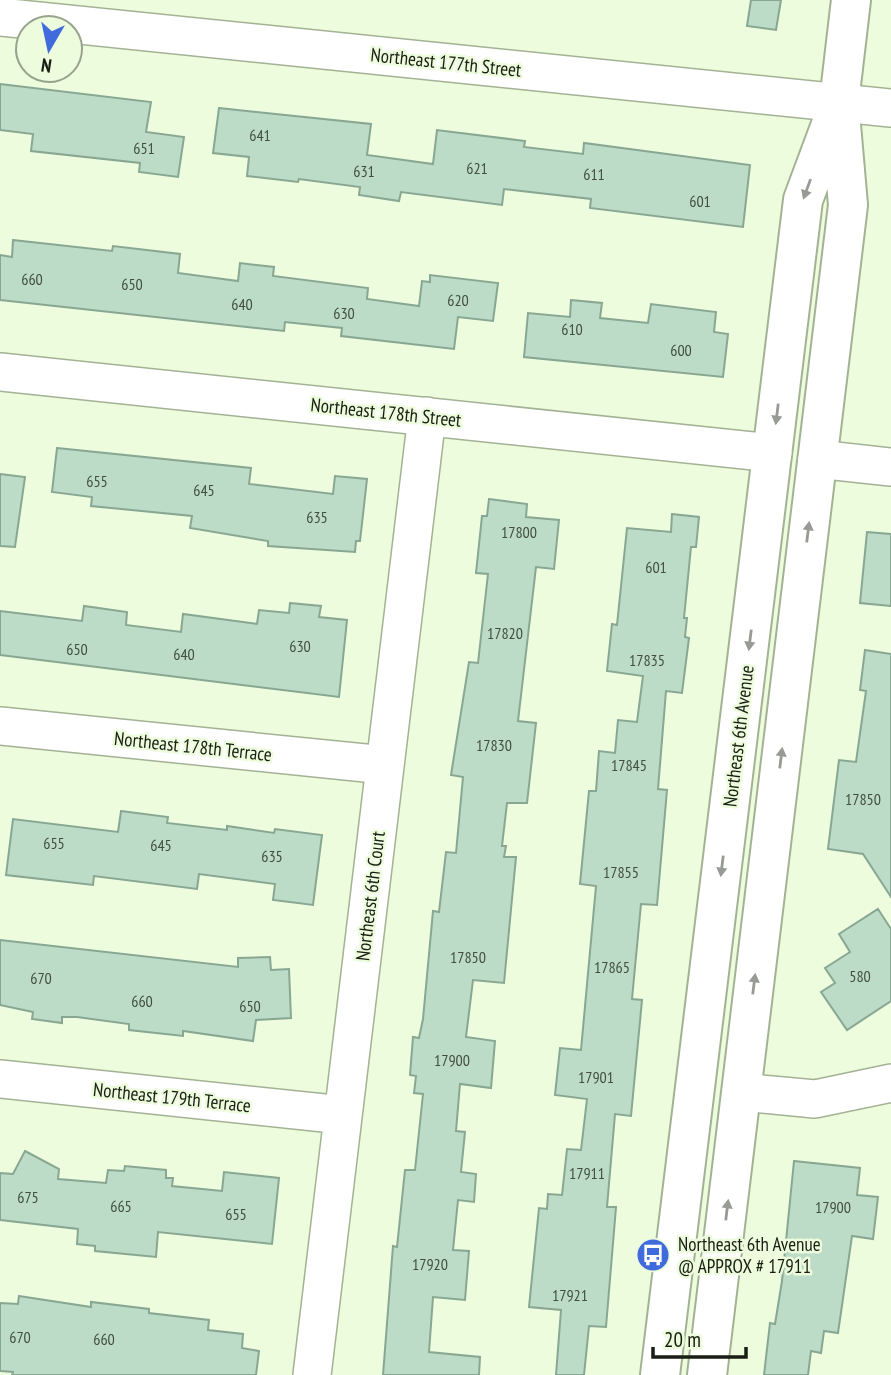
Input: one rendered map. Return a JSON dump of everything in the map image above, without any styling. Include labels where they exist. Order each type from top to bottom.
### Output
[{"type":"main road","name":"Northeast 6th Avenue","points":[[707,1375],[848,205],[839,102],[851,0]]},
{"type":"main road","name":"Northeast 6th Avenue","points":[[660,1375],[803,200],[839,102]]},
{"type":"street","name":"Northeast 177th Street","points":[[0,17],[891,108]]},
{"type":"street","name":"Northeast 178th Street","points":[[0,372],[773,453]]},
{"type":"street","name":"Northeast 6th Court","points":[[312,1375],[427,416]]},
{"type":"street","points":[[817,459],[891,467]]},
{"type":"street","name":"Northeast 178th Terrace","points":[[0,726],[385,765]]},
{"type":"street","name":"Northeast 179th Terrace","points":[[0,1079],[343,1115]]},
{"type":"street","points":[[741,1092],[815,1099],[891,1083]]},
{"type":"building","points":[[751,0],[781,0],[776,30],[747,26]]},
{"type":"building","points":[[0,84],[151,102],[146,132],[184,137],[178,177],[139,172],[140,163],[31,151],[33,134],[0,130]]},
{"type":"building","points":[[219,108],[371,124],[367,155],[433,164],[437,130],[525,141],[524,147],[583,154],[584,143],[750,165],[743,227],[590,208],[591,199],[504,189],[502,205],[401,192],[399,201],[359,195],[360,187],[247,176],[249,157],[213,153]]},
{"type":"building","points":[[13,240],[112,251],[113,246],[180,254],[178,273],[238,281],[240,263],[274,267],[273,276],[368,288],[367,299],[419,306],[422,281],[430,282],[430,275],[498,283],[493,321],[458,317],[454,349],[341,336],[342,328],[285,322],[284,331],[0,300],[0,255],[12,257]]},
{"type":"building","points":[[571,300],[602,303],[600,318],[648,323],[651,304],[716,312],[714,332],[728,334],[723,377],[524,357],[528,313],[570,317]]},
{"type":"building","points":[[57,448],[251,468],[249,484],[333,494],[335,476],[367,479],[360,541],[356,541],[355,552],[268,546],[268,541],[190,528],[192,516],[91,506],[92,497],[52,492]]},
{"type":"building","points":[[0,474],[25,477],[15,547],[0,546]]},
{"type":"building","points":[[489,499],[527,504],[526,517],[559,520],[554,569],[536,567],[518,721],[536,723],[527,803],[507,803],[502,846],[506,846],[504,857],[516,857],[504,983],[473,980],[466,1037],[495,1041],[491,1088],[460,1084],[456,1131],[465,1132],[461,1172],[476,1174],[474,1202],[458,1200],[453,1250],[469,1251],[465,1300],[433,1297],[429,1352],[480,1357],[479,1375],[383,1375],[393,1246],[397,1247],[405,1170],[415,1170],[423,1094],[414,1093],[416,1076],[410,1075],[413,1037],[419,1038],[423,1019],[433,911],[439,912],[446,852],[456,853],[463,777],[451,775],[469,662],[478,663],[488,574],[476,573],[482,516],[487,516]]},
{"type":"building","points":[[672,514],[699,517],[696,547],[691,547],[684,618],[687,618],[685,637],[689,638],[682,693],[666,691],[658,789],[667,790],[657,905],[641,904],[632,999],[642,1000],[631,1116],[615,1114],[607,1207],[616,1207],[606,1327],[589,1326],[584,1375],[556,1375],[561,1310],[529,1307],[539,1208],[547,1209],[548,1194],[562,1195],[567,1149],[581,1150],[587,1099],[555,1095],[560,1048],[581,1050],[596,886],[580,884],[589,791],[596,791],[599,751],[615,753],[618,720],[637,722],[643,676],[607,671],[612,624],[617,625],[627,528],[671,532]]},
{"type":"building","points":[[867,532],[891,534],[891,606],[860,603]]},
{"type":"building","points":[[290,603],[321,606],[319,617],[347,620],[339,697],[0,655],[0,611],[82,621],[84,606],[127,612],[126,625],[181,632],[183,614],[257,624],[259,610],[289,613]]},
{"type":"building","points":[[865,650],[891,654],[891,897],[863,854],[828,849],[839,760],[856,762],[866,691],[860,690]]},
{"type":"building","points":[[121,811],[168,817],[167,823],[227,830],[227,826],[274,833],[275,829],[322,835],[313,905],[273,900],[275,884],[199,874],[197,889],[94,876],[93,885],[6,875],[13,819],[118,832]]},
{"type":"building","points":[[878,909],[891,929],[891,1001],[847,1030],[821,992],[835,983],[825,968],[850,952],[839,934]]},
{"type":"building","points":[[0,940],[238,967],[238,958],[270,957],[271,970],[289,969],[291,1018],[256,1020],[253,1041],[183,1031],[183,1036],[129,1030],[129,1024],[77,1017],[62,1017],[62,1023],[32,1019],[33,1012],[0,1005]]},
{"type":"building","points":[[25,1151],[59,1169],[58,1179],[106,1183],[108,1170],[124,1171],[125,1166],[166,1170],[166,1178],[173,1178],[172,1186],[222,1191],[224,1172],[279,1178],[272,1244],[158,1232],[156,1257],[95,1251],[95,1246],[77,1244],[78,1229],[0,1220],[0,1173],[13,1174]]},
{"type":"building","points":[[794,1161],[860,1168],[857,1195],[878,1197],[873,1239],[852,1236],[838,1333],[824,1331],[821,1353],[811,1351],[808,1375],[764,1375],[770,1323],[775,1324],[782,1281]]},
{"type":"building","points":[[19,1296],[91,1307],[91,1302],[149,1309],[149,1313],[209,1320],[208,1330],[243,1334],[242,1348],[259,1351],[256,1375],[12,1375],[13,1372],[0,1371],[0,1303],[18,1304]]},
{"type":"place","name":"Northeast 6th Avenue @ APPROX # 17911","points":[[653,1255]]}]
